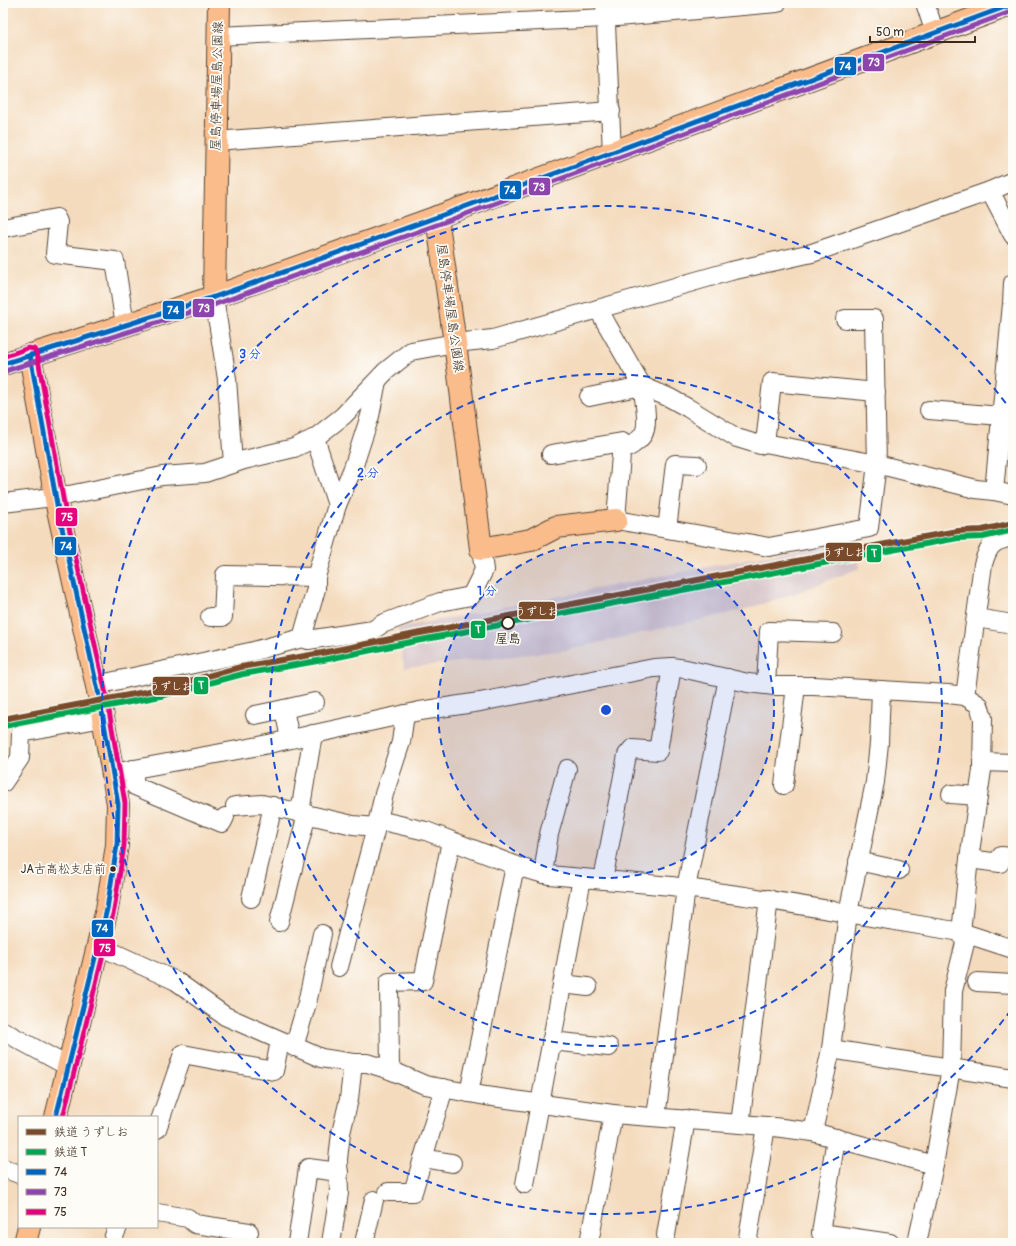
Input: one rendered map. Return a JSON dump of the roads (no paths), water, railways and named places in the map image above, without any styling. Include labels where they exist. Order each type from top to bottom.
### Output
[{"type":"main road","name":"屋島停車場屋島公園線","points":[[214,297],[219,3]]},
{"type":"main road","points":[[3,364],[214,297],[437,217],[1013,4]]},
{"type":"main road","name":"屋島停車場屋島公園線","points":[[437,217],[455,343],[481,549]]},
{"type":"main road","points":[[30,355],[56,496],[103,718],[123,771],[118,804],[117,845],[107,909],[56,1116]]},
{"type":"main road","points":[[481,549],[531,540],[556,527],[616,520]]},
{"type":"main road","points":[[25,1243],[29,1228]]},
{"type":"street","points":[[218,36],[606,11],[777,3]]},
{"type":"street","points":[[924,3],[935,33]]},
{"type":"street","points":[[606,11],[612,152]]},
{"type":"street","points":[[216,141],[611,111]]},
{"type":"street","points":[[3,503],[69,495],[162,476],[205,473],[294,448],[315,438],[343,416],[386,372],[411,351],[455,343],[493,339],[731,270],[812,253],[990,191],[1013,181]]},
{"type":"street","points":[[990,191],[1013,235]]},
{"type":"street","points":[[3,228],[56,218],[58,222],[55,254],[115,261],[125,325]]},
{"type":"street","points":[[994,491],[1001,416],[1009,383],[1013,283]]},
{"type":"street","points":[[214,297],[227,379],[233,464]]},
{"type":"street","points":[[598,309],[642,386],[646,421],[643,436],[630,447],[621,451]]},
{"type":"street","points":[[551,454],[622,442],[616,520],[769,547],[869,528],[877,464],[874,318],[845,318]]},
{"type":"street","points":[[302,638],[316,589],[316,577],[337,505],[353,468],[370,416],[377,382]]},
{"type":"street","points":[[765,443],[772,382],[876,392]]},
{"type":"street","points":[[589,397],[642,386],[670,398],[736,438],[760,445],[765,443],[877,464],[976,489],[1013,495]]},
{"type":"street","points":[[929,410],[1001,416]]},
{"type":"street","points":[[315,438],[337,505]]},
{"type":"street","points":[[666,529],[675,464],[697,465]]},
{"type":"street","points":[[965,696],[983,564],[988,549],[998,540],[1013,537]]},
{"type":"street","points":[[96,684],[254,651],[302,638],[308,640],[373,630],[382,624],[440,602],[471,596],[484,570],[481,549]]},
{"type":"street","points":[[210,617],[223,617],[225,575],[316,577]]},
{"type":"street","points":[[976,618],[1013,624]]},
{"type":"street","points":[[766,685],[769,631],[833,633]]},
{"type":"street","points":[[603,880],[627,755],[632,749],[658,751],[672,667]]},
{"type":"street","points":[[123,771],[290,739],[405,714],[480,702],[654,668],[672,667],[686,669],[748,683],[766,685],[881,690],[965,696],[979,705],[983,718],[982,762],[961,932],[964,943],[954,991],[951,1068],[934,1165],[917,1243]]},
{"type":"street","points":[[656,1116],[686,888],[728,678]]},
{"type":"street","points":[[784,785],[796,686]]},
{"type":"street","points":[[812,1132],[830,1049],[848,912],[875,782],[879,743],[881,690]]},
{"type":"street","points":[[255,715],[315,702]]},
{"type":"street","points":[[284,709],[290,739]]},
{"type":"street","points":[[339,967],[384,794],[401,742],[405,714]]},
{"type":"street","points":[[3,783],[20,758],[21,734],[103,718]]},
{"type":"street","points":[[279,922],[303,813],[313,734]]},
{"type":"street","points":[[982,762],[1013,763]]},
{"type":"street","points":[[543,874],[549,834],[566,769]]},
{"type":"street","points":[[123,771],[136,786],[222,823],[230,812],[262,804],[353,825],[377,824],[426,831],[516,866],[543,874],[686,888],[848,912],[961,932],[1013,949]]},
{"type":"street","points":[[951,794],[978,796]]},
{"type":"street","points":[[251,898],[273,806]]},
{"type":"street","points":[[390,1070],[389,982],[423,981],[451,841]]},
{"type":"street","points":[[969,859],[1000,863],[1001,856],[1013,857]]},
{"type":"street","points":[[858,862],[899,870]]},
{"type":"street","points":[[469,1093],[516,866]]},
{"type":"street","points":[[525,1184],[582,878]]},
{"type":"street","points":[[740,1124],[769,900]]},
{"type":"street","points":[[158,1126],[183,1054],[274,1071],[307,1002],[322,934]]},
{"type":"street","points":[[99,946],[176,981],[225,1016],[321,1058],[353,1063],[367,1063],[390,1070],[425,1085],[469,1093],[613,1114],[656,1116],[766,1126],[812,1132],[934,1165]]},
{"type":"street","points":[[977,982],[1013,984]]},
{"type":"street","points":[[562,984],[588,987]]},
{"type":"street","points":[[3,1030],[69,1067]]},
{"type":"street","points":[[551,1041],[609,1047]]},
{"type":"street","points":[[830,1049],[1013,1078]]},
{"type":"street","points":[[331,1243],[339,1193],[338,1159],[341,1133],[349,1099],[353,1063]]},
{"type":"street","points":[[364,1243],[381,1196],[413,1192],[444,1088]]},
{"type":"street","points":[[589,1243],[613,1114]]},
{"type":"street","points":[[666,1235],[686,1119]]},
{"type":"street","points":[[748,1238],[766,1126]]},
{"type":"street","points":[[836,1138],[821,1233],[890,1243]]},
{"type":"street","points":[[423,1158],[452,1163]]},
{"type":"street","points":[[3,1168],[18,1174]]},
{"type":"street","points":[[297,1243],[308,1168],[339,1172]]},
{"type":"street","points":[[158,1213],[188,1218],[195,1224],[249,1232]]},
{"type":"street","points":[[113,1243],[118,1228]]},
{"type":"rail line","name":"うずしお","points":[[3,719],[160,689],[241,667],[322,653],[891,543],[957,531],[982,530],[1013,523]]},
{"type":"rail line","name":"T","points":[[4,726],[161,696],[243,674],[323,660],[892,550],[958,538],[983,537],[1013,530]]},
{"type":"place","name":"屋島","points":[[508,623]]},
{"type":"place","name":"JA古高松支店前","points":[[113,869]]}]
